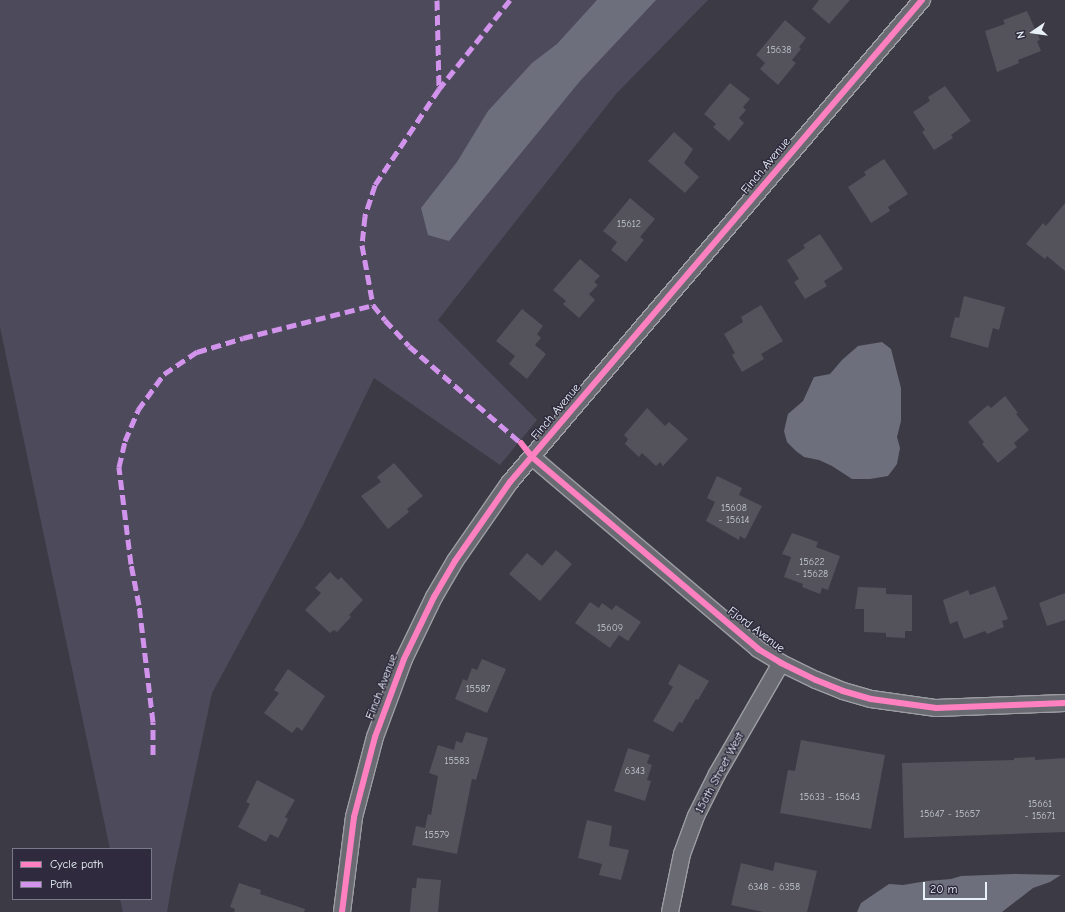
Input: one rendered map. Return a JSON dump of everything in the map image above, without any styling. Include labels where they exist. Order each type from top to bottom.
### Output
[{"type":"street","name":"Finch Avenue","points":[[342,912],[354,817],[375,737],[404,659],[431,603],[455,561],[510,482],[922,0]]},
{"type":"street","name":"Fjord Avenue","points":[[532,457],[758,649],[781,663],[843,691],[871,699],[907,706],[972,708],[1065,703]]},
{"type":"street","name":"156th Street West","points":[[670,912],[682,854],[696,816],[717,774],[781,663]]},
{"type":"shaded area","points":[[0,0],[708,0],[616,94],[438,320],[537,420],[500,465],[374,378],[303,525],[212,693],[173,876],[167,912],[123,912],[120,900],[152,900],[152,848],[110,848],[0,327]]},
{"type":"shaded area","points":[[597,0],[656,0],[580,81],[449,241],[428,235],[421,208],[457,162],[488,111],[532,63],[557,44]]},
{"type":"shaded area","points":[[882,342],[891,349],[901,388],[901,421],[897,437],[900,448],[897,464],[888,476],[870,479],[852,479],[832,466],[819,460],[804,457],[787,442],[784,431],[788,414],[803,401],[814,377],[830,374],[842,360],[858,346]]},
{"type":"shaded area","points":[[1014,874],[1061,875],[1050,882],[1033,888],[1002,912],[857,912],[861,903],[889,884],[903,885],[951,879],[961,876]]},
{"type":"building","points":[[819,0],[850,0],[829,24],[812,9]]},
{"type":"building","points":[[1027,11],[1040,40],[1037,41],[1041,51],[1018,60],[1019,63],[997,72],[985,31],[1005,24],[1003,20]]},
{"type":"building","points":[[785,20],[806,38],[799,47],[801,49],[792,60],[796,63],[778,85],[760,69],[765,63],[756,55]]},
{"type":"building","points":[[730,83],[750,99],[743,107],[746,110],[739,118],[744,123],[729,141],[713,127],[716,124],[704,114]]},
{"type":"building","points":[[945,86],[971,121],[951,135],[953,138],[934,150],[922,132],[925,130],[913,112],[930,101],[928,97]]},
{"type":"building","points":[[674,132],[693,149],[684,163],[699,177],[685,193],[648,161]]},
{"type":"building","points":[[884,159],[908,194],[888,207],[890,211],[871,223],[848,187],[866,175],[864,172]]},
{"type":"building","points":[[630,198],[655,219],[640,237],[644,240],[626,262],[611,250],[617,242],[603,231]]},
{"type":"building","points":[[1065,203],[1065,271],[1047,256],[1045,259],[1026,244],[1043,223],[1046,226]]},
{"type":"building","points":[[820,234],[843,269],[824,281],[827,286],[805,299],[794,282],[799,279],[787,260],[805,248],[803,245]]},
{"type":"building","points":[[580,259],[600,276],[594,282],[598,285],[589,294],[595,300],[579,318],[563,304],[566,301],[553,290]]},
{"type":"building","points":[[964,296],[1005,307],[999,330],[993,328],[988,348],[950,337],[955,317],[959,318]]},
{"type":"building","points":[[761,305],[783,341],[761,354],[764,359],[742,372],[732,355],[735,353],[724,334],[743,322],[741,317]]},
{"type":"building","points":[[522,309],[543,326],[537,334],[541,338],[535,345],[546,354],[527,379],[509,364],[515,356],[496,341]]},
{"type":"building","points":[[1005,396],[1018,413],[1016,414],[1029,430],[1014,443],[1017,447],[998,463],[982,444],[984,442],[968,422],[988,405],[991,408]]},
{"type":"building","points":[[647,408],[665,426],[669,422],[688,439],[663,466],[660,462],[656,466],[642,453],[639,457],[625,444],[628,439],[624,435]]},
{"type":"building","points":[[394,463],[423,496],[407,509],[409,512],[388,529],[361,496],[381,482],[377,477]]},
{"type":"building","points":[[717,476],[742,488],[739,495],[762,506],[745,539],[740,536],[739,540],[706,521],[715,502],[707,498]]},
{"type":"building","points":[[792,533],[818,542],[816,547],[840,556],[828,590],[822,588],[820,594],[802,587],[803,584],[784,577],[791,557],[782,554]]},
{"type":"building","points":[[556,550],[572,564],[540,601],[509,574],[527,553],[542,566]]},
{"type":"building","points":[[330,572],[338,580],[341,577],[363,600],[349,615],[351,617],[337,632],[334,630],[330,633],[305,610],[321,593],[315,588]]},
{"type":"building","points":[[995,586],[1008,619],[1002,621],[1004,627],[987,634],[985,631],[964,639],[957,621],[950,624],[943,600],[968,590],[970,595]]},
{"type":"building","points":[[858,587],[886,588],[886,594],[912,595],[912,631],[905,631],[905,638],[886,637],[886,633],[864,632],[864,609],[855,609]]},
{"type":"building","points":[[1065,593],[1065,620],[1047,626],[1039,603]]},
{"type":"building","points":[[590,602],[599,608],[602,603],[612,610],[616,605],[641,622],[628,641],[619,635],[610,648],[575,623]]},
{"type":"building","points":[[482,659],[506,669],[487,713],[455,699],[463,679],[467,681],[472,668],[477,670]]},
{"type":"building","points":[[679,664],[709,681],[698,700],[696,699],[682,723],[679,722],[673,732],[653,721],[673,687],[668,684]]},
{"type":"building","points":[[288,669],[325,696],[302,731],[297,727],[292,733],[264,713],[279,693],[274,690]]},
{"type":"building","points":[[466,732],[488,738],[476,780],[472,779],[457,854],[412,845],[416,826],[425,828],[428,814],[431,815],[438,776],[429,773],[438,745],[454,750],[456,741],[462,743]]},
{"type":"building","points":[[801,740],[885,755],[871,829],[780,813],[788,770],[795,771]]},
{"type":"building","points":[[628,748],[650,755],[647,763],[652,765],[647,780],[651,781],[645,801],[614,791]]},
{"type":"building","points":[[1035,757],[1035,760],[1065,758],[1065,832],[904,838],[902,763],[1014,760],[1014,758]]},
{"type":"building","points":[[257,780],[295,800],[285,817],[288,819],[278,838],[270,834],[266,842],[238,827],[250,804],[246,802]]},
{"type":"building","points":[[587,820],[612,826],[609,846],[629,850],[621,880],[599,875],[602,864],[578,858]]},
{"type":"building","points":[[775,862],[817,871],[807,912],[763,912],[731,905],[741,863],[773,871]]},
{"type":"building","points":[[417,878],[441,880],[438,912],[410,912],[412,888],[416,888]]},
{"type":"building","points":[[239,883],[261,890],[260,894],[305,909],[304,912],[234,912],[235,909],[230,907]]},
{"type":"marked path","points":[[437,0],[439,89]]},
{"type":"marked path","points":[[510,0],[439,89],[375,185],[365,216],[362,245],[373,305],[385,320],[409,346],[521,443]]},
{"type":"marked path","points":[[153,755],[153,722],[139,605],[131,564],[119,467],[125,441],[138,410],[164,374],[197,352],[243,338],[373,305]]},
{"type":"cycle path","points":[[342,912],[354,817],[375,737],[404,659],[434,597],[455,561],[510,482],[922,0]]},
{"type":"cycle path","points":[[521,443],[532,457],[758,649],[781,663],[816,680],[843,691],[871,699],[936,708],[1065,703]]}]
